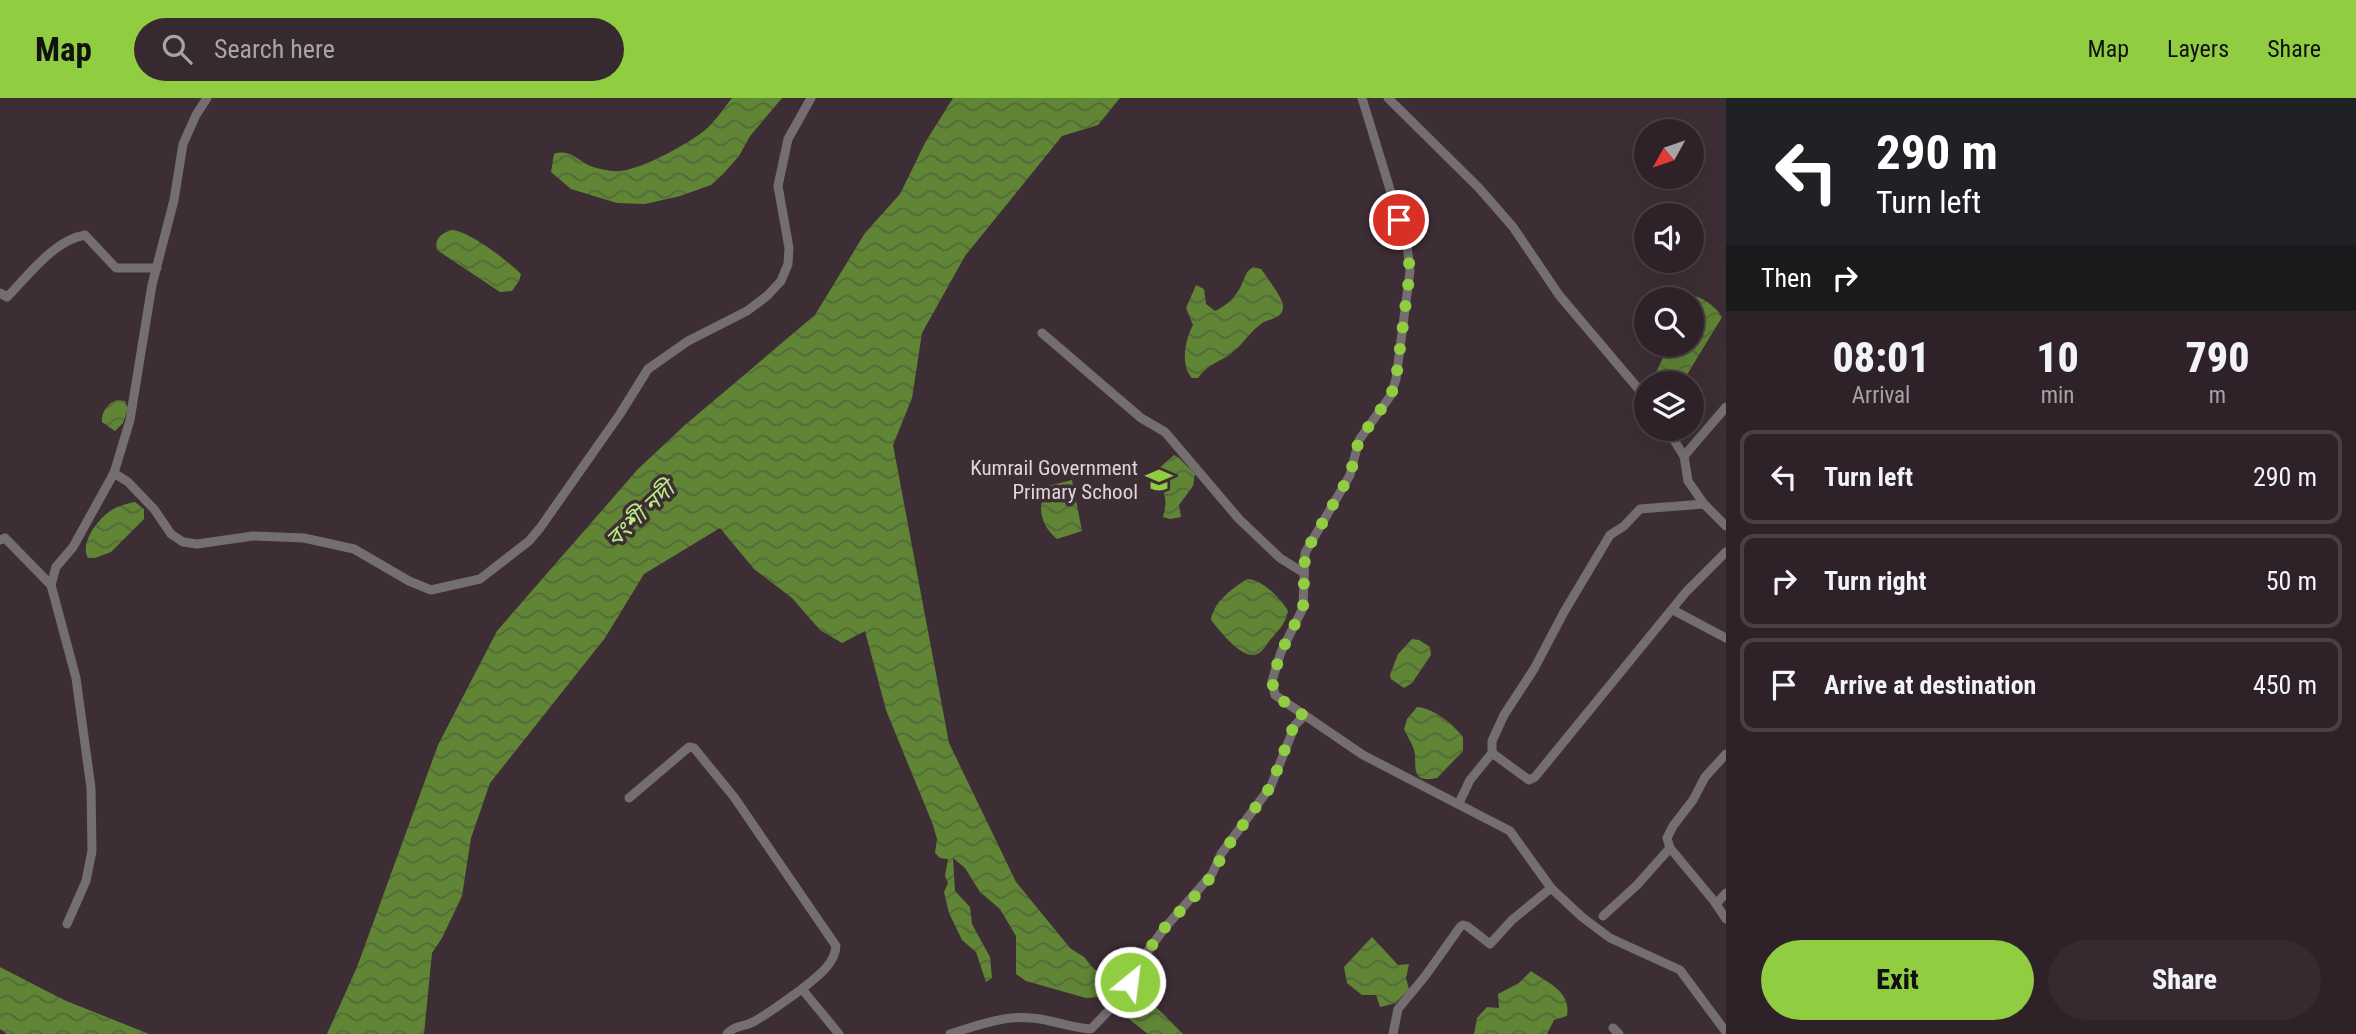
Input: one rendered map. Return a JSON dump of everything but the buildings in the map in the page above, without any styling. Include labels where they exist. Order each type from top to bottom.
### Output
[{"type":"street","points":[[51,585],[56,568],[73,547],[114,473],[130,420],[152,285],[174,200],[183,144],[207,98]]},
{"type":"street","points":[[114,473],[128,482],[154,509],[172,534],[183,542],[197,544],[253,536],[304,538],[354,550],[409,581],[431,590],[480,579],[529,541],[540,528],[620,414],[648,369],[688,341],[747,310],[781,281],[788,264],[789,248],[778,186],[788,139],[811,98]]},
{"type":"street","points":[[1362,98],[1407,245],[1410,271],[1396,379],[1391,395],[1359,440],[1350,475],[1305,553],[1303,608],[1281,652],[1272,681],[1275,695],[1363,755],[1510,831],[1551,888],[1582,917],[1610,938],[1680,970],[1726,1032]]},
{"type":"street","points":[[1388,98],[1479,188],[1513,226],[1559,295],[1634,384]]},
{"type":"street","points":[[0,293],[7,298],[47,257],[74,237],[85,235],[116,268],[157,268]]},
{"type":"street","points":[[1042,333],[1132,411],[1165,432],[1239,519],[1280,558],[1304,573]]},
{"type":"street","points":[[1684,456],[1726,407]]},
{"type":"street","points":[[1675,441],[1684,456],[1688,481],[1704,504],[1726,526]]},
{"type":"street","points":[[1459,803],[1470,780],[1492,753],[1492,741],[1504,715],[1534,669],[1609,536],[1624,526],[1640,509],[1704,504]]},
{"type":"street","points":[[0,540],[5,538],[51,585],[76,678],[91,788],[92,851],[86,881],[67,924]]},
{"type":"street","points":[[1492,753],[1523,776],[1529,779],[1535,777],[1686,593],[1726,552]]},
{"type":"street","points":[[1673,610],[1726,638]]},
{"type":"street","points":[[950,1034],[996,1021],[1029,1017],[1074,1028],[1091,1029],[1113,1006],[1163,930],[1219,863],[1222,854],[1271,786],[1294,725],[1304,716]]},
{"type":"street","points":[[629,798],[689,747],[694,748],[734,797],[836,946],[829,964],[802,989],[770,1012],[750,1024],[736,1026],[727,1034]]},
{"type":"street","points":[[1726,754],[1705,777],[1667,838],[1670,848],[1726,919]]},
{"type":"street","points":[[1603,916],[1637,885],[1670,848]]},
{"type":"street","points":[[1393,1034],[1398,1009],[1460,927],[1467,926],[1490,944],[1512,920],[1551,888]]},
{"type":"street","points":[[1716,904],[1726,893]]},
{"type":"street","points":[[802,989],[839,1034]]},
{"type":"water","points":[[732,98],[782,98],[750,136],[739,156],[711,185],[645,204],[617,203],[571,189],[551,172],[554,154],[560,153],[570,154],[593,167],[613,171],[652,161],[704,131]]},
{"type":"water","name":"বংশী নদী","points":[[953,98],[1120,98],[1098,125],[1062,136],[965,256],[922,333],[912,398],[893,445],[949,743],[1016,882],[1070,948],[1084,957],[1094,969],[1113,979],[1119,989],[1129,997],[1152,1003],[1183,1034],[1148,1034],[1101,997],[1086,998],[1026,981],[1016,974],[1016,936],[1000,909],[980,892],[965,868],[953,858],[955,891],[970,907],[972,924],[990,957],[992,978],[986,982],[976,952],[962,940],[949,913],[944,892],[948,883],[945,876],[948,859],[940,858],[935,853],[937,839],[933,825],[886,710],[865,631],[842,643],[820,630],[792,598],[754,569],[720,528],[644,574],[605,638],[490,783],[471,838],[462,896],[432,953],[424,1034],[327,1034],[357,967],[438,745],[497,631],[638,469],[685,425],[815,315],[865,233],[900,194],[926,141]]},
{"type":"water","points":[[451,230],[477,240],[521,274],[512,291],[500,292],[437,250],[439,237]]},
{"type":"water","points":[[1253,267],[1261,269],[1282,302],[1283,310],[1260,325],[1233,352],[1207,368],[1198,378],[1192,378],[1186,366],[1185,352],[1193,325],[1186,308],[1196,285],[1204,289],[1206,304],[1215,311],[1227,304]]},
{"type":"water","points":[[1704,300],[1722,317],[1704,347]]},
{"type":"water","points":[[1663,357],[1698,357],[1689,371],[1657,371]]},
{"type":"water","points":[[117,400],[125,401],[128,408],[123,423],[115,431],[102,422],[102,418],[106,408]]},
{"type":"water","points":[[1174,455],[1195,474],[1193,486],[1179,505],[1181,517],[1170,519],[1163,517],[1165,495],[1155,472]]},
{"type":"water","points":[[1072,480],[1082,531],[1057,539],[1044,521],[1042,500],[1048,486]]},
{"type":"water","points":[[135,502],[144,509],[144,519],[111,552],[88,558],[87,541],[97,524],[112,510]]},
{"type":"water","points":[[1247,579],[1265,586],[1288,611],[1284,623],[1264,649],[1253,655],[1240,650],[1211,620],[1220,601]]},
{"type":"water","points":[[1412,639],[1430,647],[1431,655],[1412,683],[1404,688],[1391,679],[1390,675],[1398,654]]},
{"type":"water","points":[[1417,707],[1430,710],[1463,737],[1463,751],[1437,778],[1422,778],[1416,772],[1414,750],[1404,729],[1407,719]]},
{"type":"water","points":[[1372,937],[1398,965],[1409,964],[1406,978],[1409,989],[1396,1003],[1380,1007],[1376,995],[1362,995],[1347,983],[1344,967]]},
{"type":"water","points":[[0,967],[64,1000],[149,1034],[7,1034],[0,1029]]},
{"type":"water","points":[[1531,971],[1562,994],[1566,1000],[1567,1016],[1554,1020],[1547,1034],[1474,1034],[1477,1018],[1487,1007],[1499,1008],[1498,994],[1519,983]]},
{"type":"place","name":"Kumrail Government Primary School","points":[[1159,480]]},
{"type":"route","points":[[1130,982],[1163,930],[1205,883],[1222,854],[1271,786],[1294,725],[1304,716],[1275,695],[1272,681],[1281,652],[1303,608],[1305,553],[1350,475],[1359,440],[1391,395],[1396,379],[1410,271],[1407,245],[1399,220]]}]
